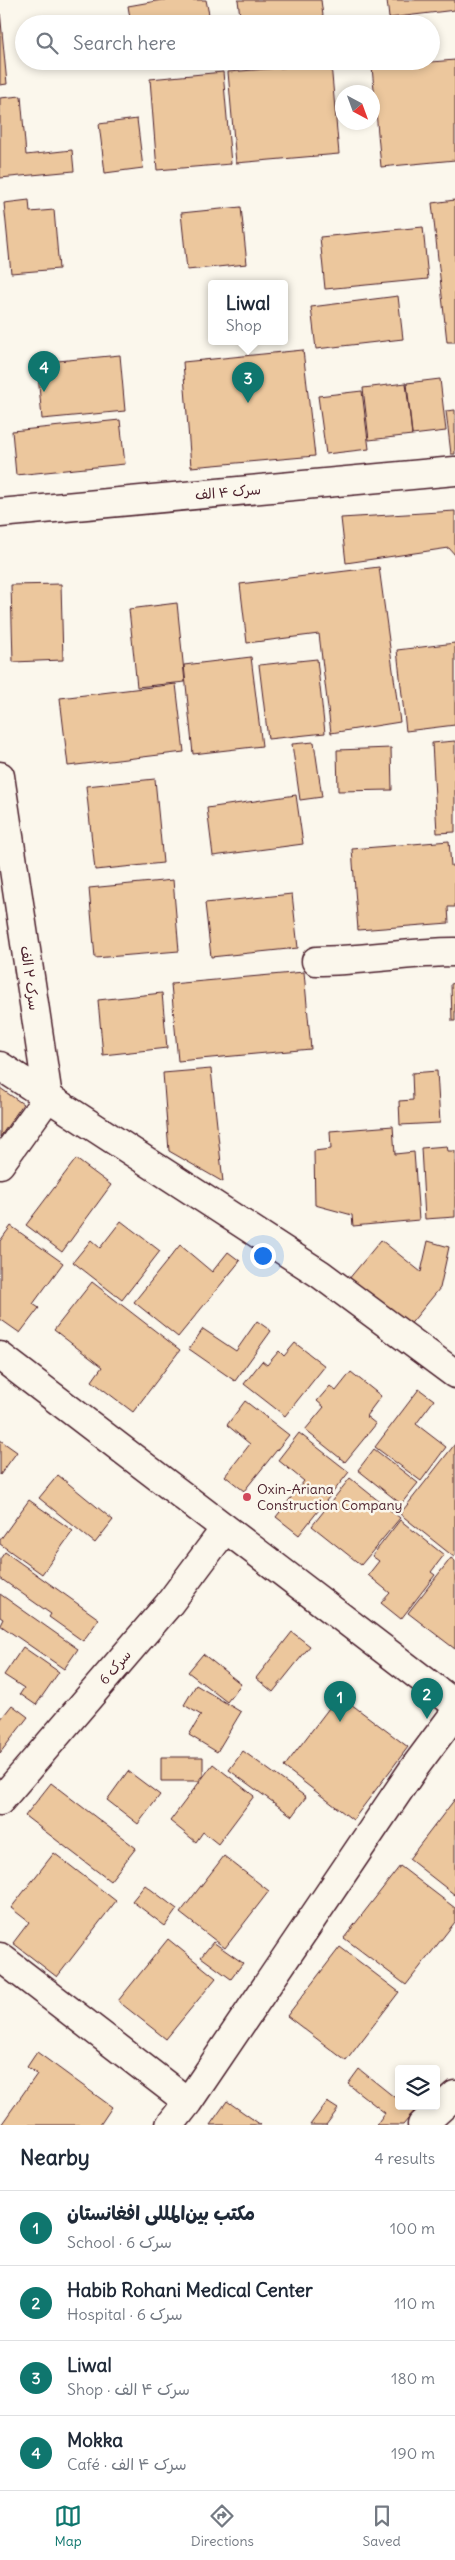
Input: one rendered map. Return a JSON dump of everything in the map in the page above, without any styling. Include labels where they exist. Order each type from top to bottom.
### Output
[{"type":"street","name":"سرک ۴ الف","points":[[0,513],[455,471]]},
{"type":"street","name":"سرک ۲ الف","points":[[0,776],[48,1097]]},
{"type":"street","points":[[316,961],[347,961],[430,952],[455,952]]},
{"type":"street","points":[[0,1066],[320,1274],[455,1374]]},
{"type":"street","points":[[0,1164],[48,1097]]},
{"type":"street","points":[[0,1356],[455,1704]]},
{"type":"street","name":"سرک 6","points":[[0,1801],[169,1604],[226,1529]]},
{"type":"street","points":[[170,2125],[188,2102],[414,1768],[455,1713]]},
{"type":"street","points":[[0,1957],[188,2102]]},
{"type":"street","points":[[422,2125],[455,2094]]},
{"type":"building","points":[[162,0],[206,0],[209,15],[130,15],[128,6]]},
{"type":"building","points":[[238,0],[321,0],[323,15],[240,15]]},
{"type":"building","points":[[387,0],[455,0],[455,10],[414,15],[389,15]]},
{"type":"building","points":[[0,11],[7,84],[0,85]]},
{"type":"building","points":[[455,60],[455,160],[381,167],[378,130],[380,130],[380,85],[374,85],[372,70],[440,70],[440,61]]},
{"type":"building","points":[[254,70],[332,70],[335,130],[337,130],[339,154],[236,163],[228,72]]},
{"type":"building","points":[[223,72],[231,164],[157,170],[150,79]]},
{"type":"building","points":[[21,96],[26,155],[72,150],[74,171],[0,178],[0,98]]},
{"type":"building","points":[[137,119],[143,168],[105,173],[99,124]]},
{"type":"building","points":[[29,200],[30,212],[54,210],[59,269],[11,273],[4,203]]},
{"type":"building","points":[[455,200],[455,342],[447,342],[432,203]]},
{"type":"building","points":[[241,207],[247,264],[187,270],[181,213]]},
{"type":"building","points":[[423,227],[428,279],[325,289],[320,237]]},
{"type":"building","points":[[398,296],[403,339],[316,349],[311,307]]},
{"type":"building","points":[[303,350],[315,456],[191,467],[183,362]]},
{"type":"building","points":[[120,355],[125,411],[42,419],[37,363]]},
{"type":"building","points":[[440,379],[446,431],[412,435],[407,383]]},
{"type":"building","points":[[406,383],[412,435],[369,440],[363,388]]},
{"type":"building","points":[[362,391],[369,449],[326,454],[318,396]]},
{"type":"building","points":[[455,410],[455,454],[451,454],[446,411]]},
{"type":"building","points":[[120,420],[125,464],[16,475],[12,431]]},
{"type":"building","points":[[455,511],[455,555],[449,548],[346,563],[341,518]]},
{"type":"building","points":[[379,567],[400,722],[331,733],[319,634],[247,643],[240,584]]},
{"type":"building","points":[[61,584],[63,660],[13,662],[11,585]]},
{"type":"building","points":[[177,603],[185,682],[137,687],[129,609]]},
{"type":"building","points":[[455,643],[455,725],[406,731],[397,650]]},
{"type":"building","points":[[251,657],[262,746],[193,754],[184,665]]},
{"type":"building","points":[[317,659],[325,733],[268,739],[259,665]]},
{"type":"building","points":[[176,684],[184,752],[68,766],[60,698]]},
{"type":"building","points":[[455,741],[455,832],[437,833],[432,743]]},
{"type":"building","points":[[314,742],[322,797],[300,800],[292,744]]},
{"type":"building","points":[[391,748],[392,790],[338,791],[337,750]]},
{"type":"building","points":[[155,779],[163,863],[95,870],[86,786]]},
{"type":"building","points":[[296,795],[303,844],[213,856],[207,808]]},
{"type":"building","points":[[449,841],[451,866],[455,866],[455,907],[448,907],[449,923],[358,930],[352,849]]},
{"type":"building","points":[[173,880],[179,951],[95,958],[89,888]]},
{"type":"building","points":[[292,894],[298,948],[211,957],[205,903]]},
{"type":"building","points":[[304,972],[311,1049],[178,1061],[171,984]]},
{"type":"building","points":[[455,983],[455,1021],[452,1021],[451,984]]},
{"type":"building","points":[[162,993],[167,1048],[103,1055],[98,1000]]},
{"type":"building","points":[[211,1069],[223,1182],[169,1151],[163,1073]]},
{"type":"building","points":[[437,1071],[440,1123],[400,1125],[399,1101],[413,1100],[412,1073]]},
{"type":"building","points":[[0,1088],[23,1104],[0,1137]]},
{"type":"building","points":[[393,1126],[395,1154],[414,1152],[419,1220],[353,1226],[352,1215],[315,1205],[314,1151],[331,1149],[330,1131]]},
{"type":"building","points":[[447,1146],[448,1151],[455,1151],[455,1217],[425,1219],[421,1148]]},
{"type":"building","points":[[76,1159],[111,1185],[62,1252],[26,1225]]},
{"type":"building","points":[[121,1221],[160,1251],[122,1300],[73,1262],[91,1240],[100,1248]]},
{"type":"building","points":[[11,1226],[63,1263],[33,1304],[39,1308],[20,1333],[0,1319],[0,1241]]},
{"type":"building","points":[[381,1240],[421,1272],[428,1241],[449,1247],[440,1288],[408,1327],[348,1280]]},
{"type":"building","points":[[180,1245],[212,1272],[228,1252],[240,1261],[178,1337],[134,1302]]},
{"type":"building","points":[[92,1282],[180,1350],[133,1412],[92,1381],[102,1367],[54,1330]]},
{"type":"building","points":[[257,1321],[271,1331],[235,1381],[189,1349],[203,1329],[236,1351]]},
{"type":"building","points":[[295,1343],[325,1366],[285,1416],[244,1384],[262,1361],[267,1365],[279,1351],[284,1356]]},
{"type":"building","points":[[351,1372],[381,1396],[366,1416],[376,1424],[345,1462],[305,1430],[324,1407],[317,1401],[330,1386],[336,1391]]},
{"type":"building","points":[[419,1389],[434,1400],[416,1424],[446,1447],[421,1481],[375,1447]]},
{"type":"building","points":[[245,1401],[289,1435],[244,1491],[225,1476],[250,1444],[227,1425]]},
{"type":"building","points":[[299,1433],[349,1472],[299,1535],[276,1517],[304,1481],[278,1460]]},
{"type":"building","points":[[0,1440],[17,1452],[0,1475]]},
{"type":"building","points":[[455,1444],[455,1555],[454,1557],[400,1514]]},
{"type":"building","points":[[374,1449],[418,1483],[401,1504],[358,1470]]},
{"type":"building","points":[[58,1475],[113,1520],[95,1543],[39,1498]]},
{"type":"building","points":[[350,1478],[400,1518],[361,1565],[312,1526]]},
{"type":"building","points":[[29,1500],[73,1531],[42,1574],[0,1544],[0,1540]]},
{"type":"building","points":[[400,1520],[444,1555],[431,1572],[435,1575],[401,1619],[381,1603],[390,1593],[368,1575],[379,1561],[372,1556]]},
{"type":"building","points":[[5,1552],[99,1619],[83,1641],[49,1617],[51,1614],[0,1578],[0,1559]]},
{"type":"building","points":[[451,1558],[455,1561],[455,1649],[408,1613]]},
{"type":"building","points":[[0,1594],[78,1649],[64,1669],[0,1625],[3,1619],[0,1617]]},
{"type":"building","points":[[292,1632],[310,1646],[273,1692],[256,1678]]},
{"type":"building","points":[[23,1647],[59,1672],[36,1705],[20,1694],[24,1688],[4,1675]]},
{"type":"building","points":[[203,1654],[241,1684],[227,1702],[188,1672]]},
{"type":"building","points":[[196,1685],[241,1712],[217,1752],[189,1735],[201,1715],[184,1705]]},
{"type":"building","points":[[339,1695],[408,1747],[353,1820],[284,1767]]},
{"type":"building","points":[[12,1705],[28,1717],[0,1753],[0,1720]]},
{"type":"building","points":[[243,1751],[306,1797],[292,1816],[229,1770]]},
{"type":"building","points":[[161,1757],[203,1757],[203,1777],[200,1778],[200,1781],[161,1781]]},
{"type":"building","points":[[213,1764],[254,1796],[218,1844],[203,1832],[196,1842],[170,1821]]},
{"type":"building","points":[[128,1771],[160,1795],[138,1824],[107,1800]]},
{"type":"building","points":[[51,1783],[136,1848],[110,1881],[25,1816]]},
{"type":"building","points":[[455,1799],[455,1895],[409,1859]]},
{"type":"building","points":[[54,1853],[116,1901],[57,1977],[13,1943],[29,1922],[11,1908]]},
{"type":"building","points":[[224,1856],[269,1891],[225,1948],[180,1913]]},
{"type":"building","points":[[400,1866],[455,1908],[455,1922],[406,1985],[344,1938]]},
{"type":"building","points":[[145,1885],[177,1909],[165,1926],[132,1901]]},
{"type":"building","points":[[168,1939],[216,1978],[166,2039],[118,2001]]},
{"type":"building","points":[[213,1942],[243,1963],[231,1979],[201,1957]]},
{"type":"building","points":[[340,1947],[399,1992],[346,2061],[287,2016]]},
{"type":"building","points":[[37,2052],[112,2107],[100,2125],[1,2125],[37,2074],[27,2067]]},
{"type":"building","points":[[359,2069],[395,2098],[395,2110],[411,2110],[414,2112],[403,2125],[376,2125],[385,2113],[348,2084]]},
{"type":"building","points":[[227,2101],[261,2125],[210,2125]]},
{"type":"building","points":[[327,2102],[338,2109],[326,2125],[310,2125]]},
{"type":"place","name":"Mokka","points":[[44,392]]},
{"type":"place","name":"Liwal","points":[[248,403]]},
{"type":"place","name":"Oxin-Ariana Construction Company","points":[[247,1497]]},
{"type":"place","name":"Habib Rohani Medical Center","points":[[427,1719]]},
{"type":"place","name":"مکتب بین‌المللی افغانستان","points":[[340,1722]]}]
